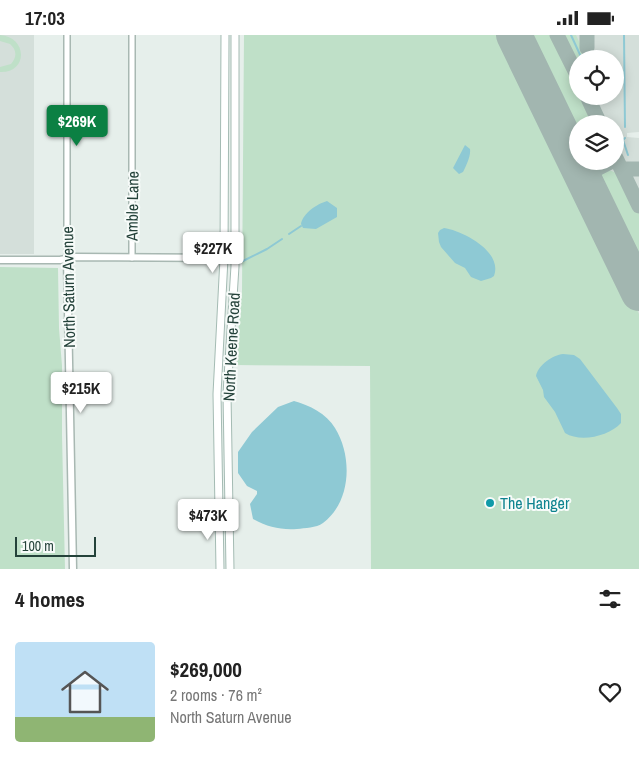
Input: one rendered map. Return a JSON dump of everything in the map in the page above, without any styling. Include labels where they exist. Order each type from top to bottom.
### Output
[{"type":"main road","name":"North Keene Road","points":[[220,569],[217,394],[224,258],[225,35]]},
{"type":"main road","name":"North Keene Road","points":[[230,569],[227,394],[235,258],[236,35]]},
{"type":"street","name":"North Saturn Avenue","points":[[68,35],[67,259],[73,569]]},
{"type":"street","name":"Amble Lane","points":[[132,35],[132,257]]},
{"type":"street","points":[[0,259],[235,258]]},
{"type":"shaded area","points":[[0,35],[34,35],[34,254],[0,254]]},
{"type":"shaded area","points":[[473,35],[639,35],[639,132],[627,133],[627,137],[639,138],[639,372]]},
{"type":"green space","points":[[0,35],[9,37],[20,48],[20,61],[16,67],[9,71],[0,72],[0,67],[11,64],[15,54],[14,49],[10,44],[0,41]]},
{"type":"green space","points":[[244,35],[504,35],[639,314],[639,569],[371,569],[370,366],[235,365],[242,291]]},
{"type":"green space","points":[[525,35],[553,35],[569,69],[569,105],[586,105],[592,115],[569,115],[569,127]]},
{"type":"green space","points":[[561,35],[576,35],[583,50],[569,50],[569,52]]},
{"type":"green space","points":[[609,170],[619,174],[639,214],[639,271],[598,186],[600,175]]},
{"type":"green space","points":[[0,267],[58,268],[62,366],[65,569],[0,569]]},
{"type":"water","points":[[465,145],[470,149],[470,155],[463,172],[459,174],[453,168]]},
{"type":"water","points":[[327,201],[337,208],[337,217],[316,229],[303,228],[301,224],[304,216],[319,204]]},
{"type":"water","points":[[444,228],[462,233],[480,244],[493,259],[495,267],[494,276],[481,281],[471,277],[465,268],[455,263],[439,242],[438,233]]},
{"type":"water","points":[[563,354],[574,355],[580,359],[617,408],[621,414],[621,423],[616,428],[602,435],[587,438],[565,433],[555,412],[544,397],[543,390],[536,376],[546,361]]},
{"type":"water","points":[[294,401],[317,411],[332,423],[345,452],[346,479],[339,503],[323,523],[317,526],[285,529],[269,526],[253,519],[250,504],[257,491],[247,486],[238,473],[238,452],[252,432],[278,407]]},
{"type":"waterway","points":[[571,35],[578,50]]},
{"type":"waterway","points":[[624,35],[625,127]]},
{"type":"waterway","points":[[625,138],[623,140],[628,155]]},
{"type":"waterway","points":[[289,234],[301,226]]},
{"type":"waterway","points":[[243,261],[282,239]]},
{"type":"taxiway","points":[[557,35],[569,59]]},
{"type":"taxiway","points":[[587,35],[587,48]]},
{"type":"taxiway","points":[[591,105],[596,115]]},
{"type":"taxiway","points":[[624,169],[639,169]]},
{"type":"taxiway","points":[[583,176],[595,170]]},
{"type":"taxiway","points":[[622,170],[639,206]]},
{"type":"runway","points":[[514,35],[639,293]]},
{"type":"place","name":"The Hanger","points":[[490,503]]}]
